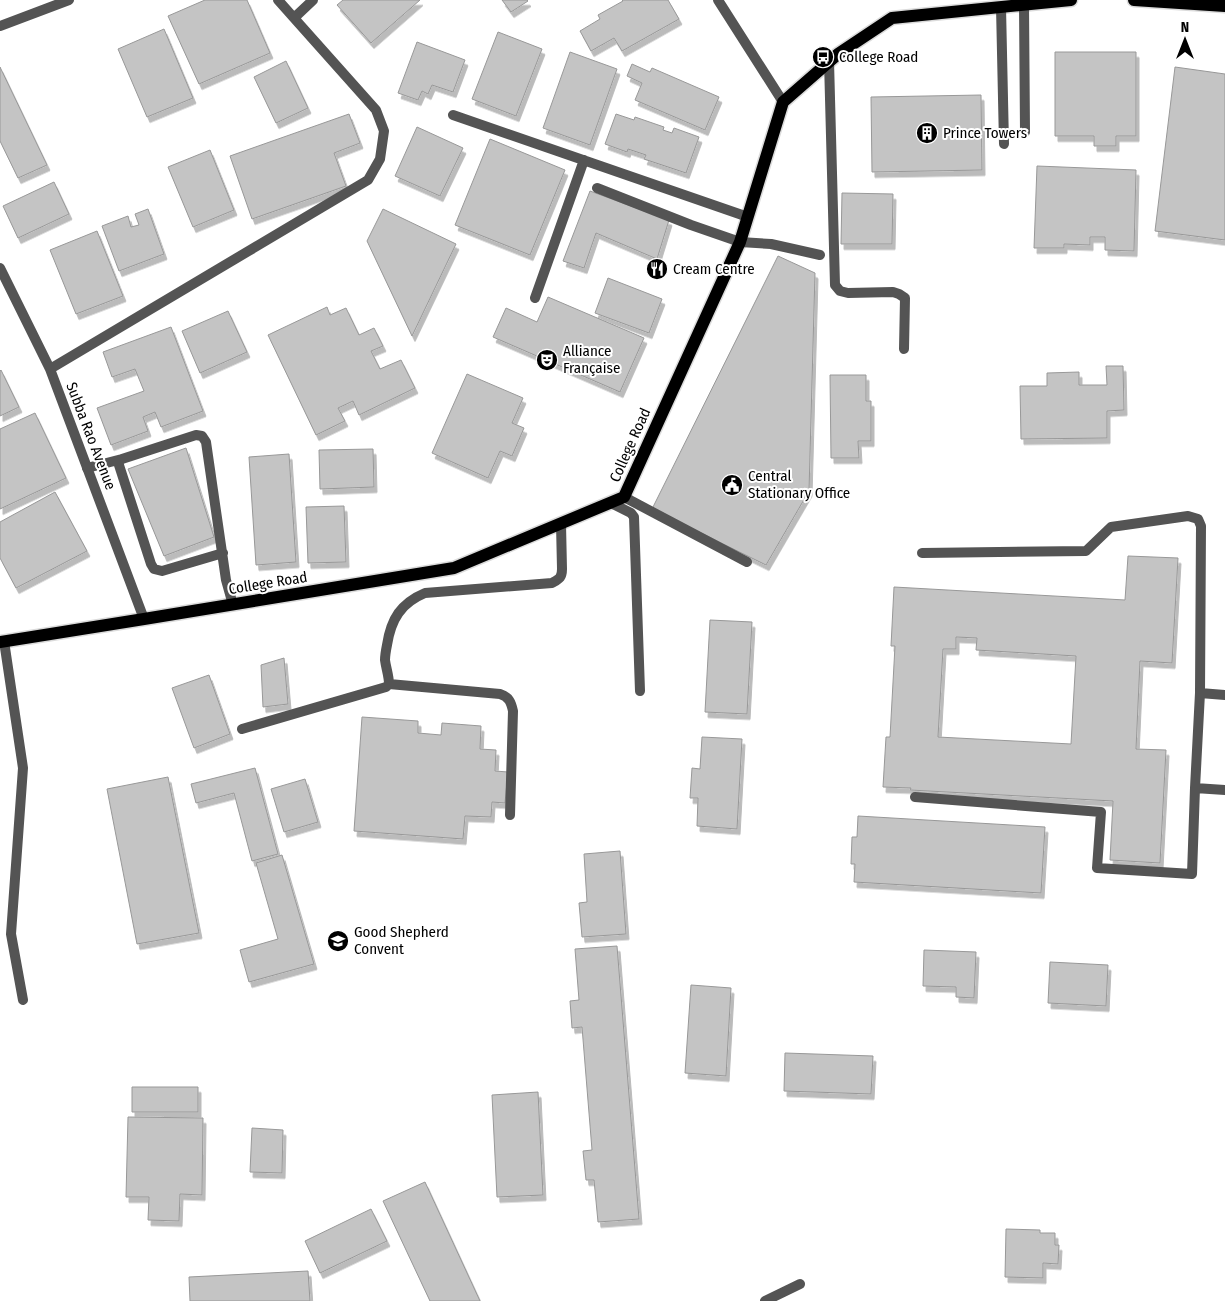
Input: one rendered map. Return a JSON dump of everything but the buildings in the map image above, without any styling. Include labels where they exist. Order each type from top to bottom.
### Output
[{"type":"main road","points":[[783,102],[838,54],[892,18],[1071,0]]},
{"type":"main road","points":[[1134,0],[1225,6]]},
{"type":"main road","name":"College Road","points":[[2,641],[144,620],[454,568],[624,497],[740,242],[783,102]]},
{"type":"street","points":[[0,26],[69,0]]},
{"type":"street","points":[[50,369],[368,180],[380,159],[384,131],[376,110],[278,0]]},
{"type":"street","points":[[294,18],[313,0]]},
{"type":"street","points":[[718,0],[783,102]]},
{"type":"street","points":[[1024,5],[1025,132]]},
{"type":"street","points":[[1001,7],[1004,144]]},
{"type":"street","points":[[829,61],[836,285],[840,291],[848,293],[893,292],[905,298],[904,349]]},
{"type":"street","points":[[453,115],[748,217]]},
{"type":"street","points":[[535,298],[584,160]]},
{"type":"street","points":[[597,188],[740,242],[771,244],[820,255]]},
{"type":"street","name":"Subba Rao Avenue","points":[[0,268],[50,369],[144,620]]},
{"type":"street","points":[[87,468],[122,459],[196,435],[202,436],[206,442],[226,580],[233,605]]},
{"type":"street","points":[[122,459],[118,462],[150,564],[154,569],[162,570],[222,553]]},
{"type":"street","points":[[624,497],[747,562]]},
{"type":"street","points":[[611,503],[631,513],[634,517],[640,691]]},
{"type":"street","points":[[916,797],[1101,812],[1097,868],[1192,874],[1200,693],[1201,526],[1198,519],[1188,516],[1111,527],[1086,551],[922,554]]},
{"type":"street","points":[[389,684],[385,658],[389,634],[393,622],[402,608],[425,593],[552,583],[562,576],[561,524]]},
{"type":"street","points":[[2,641],[23,768],[11,934],[22,1000]]},
{"type":"street","points":[[242,729],[386,687],[389,684],[507,696],[513,711],[510,815]]},
{"type":"street","points":[[1200,693],[1225,695]]},
{"type":"street","points":[[1195,788],[1225,790]]},
{"type":"street","points":[[765,1301],[800,1284]]},
{"type":"place","name":"College Road","points":[[823,57]]},
{"type":"place","name":"Prince Towers","points":[[927,133]]},
{"type":"place","name":"Cream Centre","points":[[657,269]]},
{"type":"place","name":"Alliance Française","points":[[547,360]]},
{"type":"place","name":"Central Stationary Office","points":[[732,485]]},
{"type":"place","name":"Good Shepherd Convent","points":[[338,941]]}]
